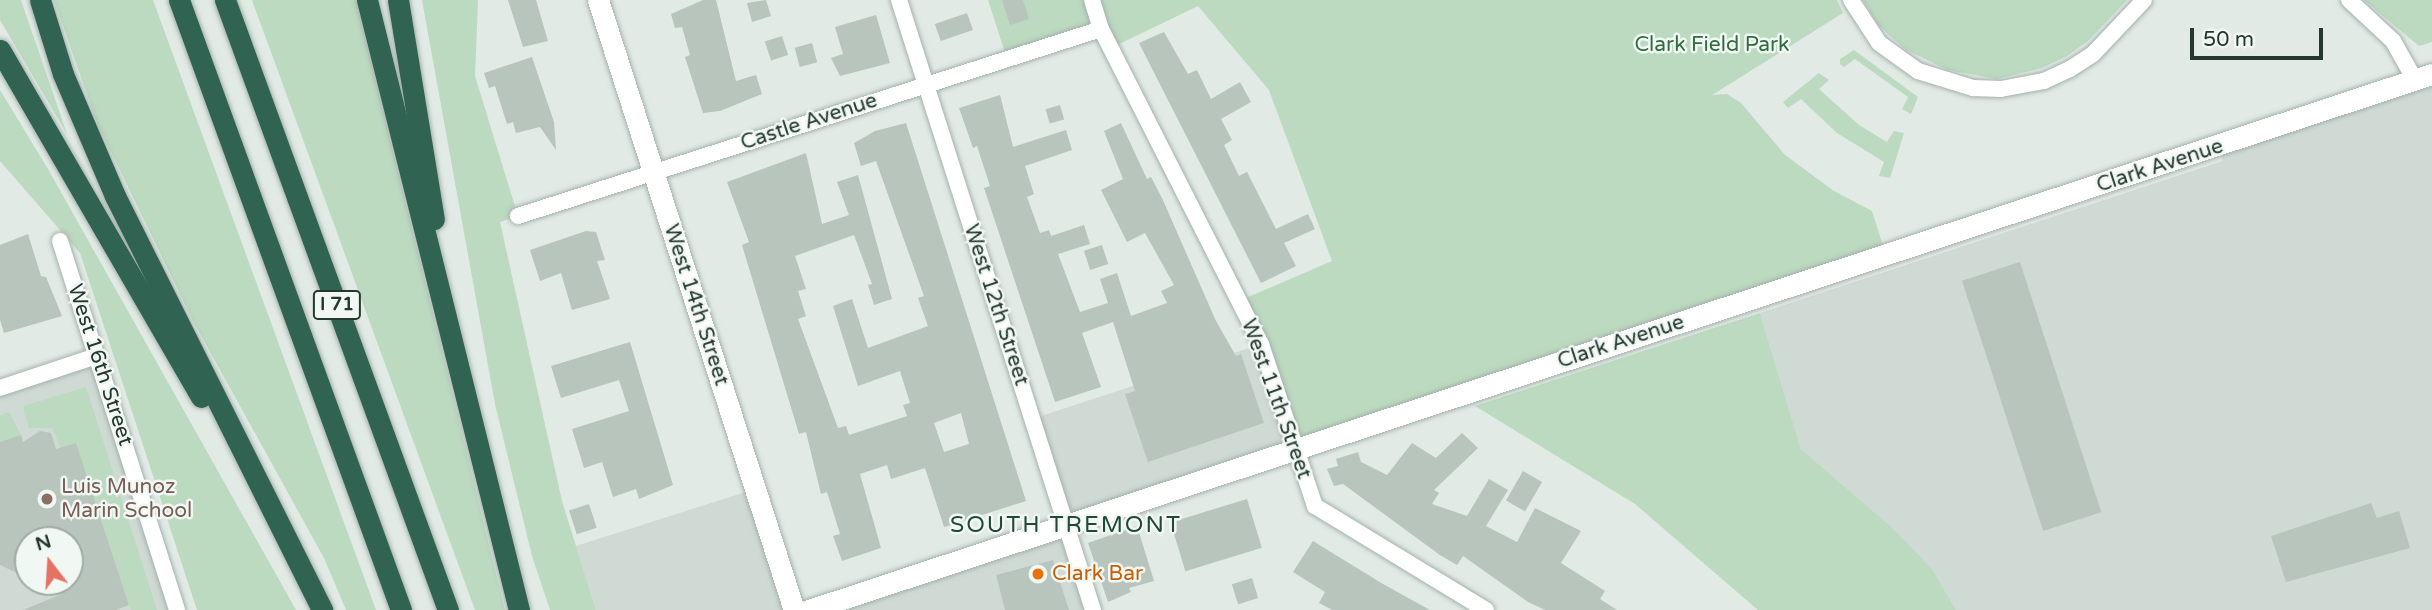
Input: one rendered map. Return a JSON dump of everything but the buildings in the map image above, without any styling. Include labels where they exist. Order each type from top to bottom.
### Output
[{"type":"highway","points":[[40,0],[63,74],[110,185],[256,486],[322,610]]},
{"type":"highway","name":"I 71","points":[[179,0],[401,610]]},
{"type":"highway","name":"I 71","points":[[225,0],[448,610]]},
{"type":"highway","points":[[368,0],[456,370],[519,610]]},
{"type":"highway","points":[[398,0],[456,370]]},
{"type":"highway","points":[[0,50],[169,346],[256,486]]},
{"type":"street","name":"West 14th Street","points":[[598,0],[794,610]]},
{"type":"street","name":"West 12th Street","points":[[899,0],[1093,610]]},
{"type":"street","name":"West 11th Street","points":[[1092,0],[1101,29],[1261,344],[1315,506],[1486,610]]},
{"type":"street","points":[[1851,0],[1879,43],[1918,71],[1973,88],[2001,89],[2044,81],[2070,69],[2093,54],[2144,0]]},
{"type":"street","points":[[2349,0],[2393,41],[2424,77]]},
{"type":"street","name":"Castle Avenue","points":[[518,216],[1101,29]]},
{"type":"street","name":"Clark Avenue","points":[[809,610],[2219,147],[2424,77]]},
{"type":"street","name":"West 16th Street","points":[[60,241],[177,610]]},
{"type":"street","points":[[0,388],[97,356]]},
{"type":"shaded area","points":[[2432,74],[2432,610],[1956,610],[1933,570],[1894,529],[1801,449],[1760,313],[2223,161],[2219,147]]},
{"type":"shaded area","points":[[1261,344],[1296,448],[1067,525],[1093,610],[809,610],[1066,525],[1032,419]]},
{"type":"shaded area","points":[[97,356],[177,610],[0,610],[0,388]]},
{"type":"shaded area","points":[[755,489],[794,610],[596,610],[576,546]]},
{"type":"green space","points":[[0,0],[21,0],[67,134],[0,20]]},
{"type":"green space","points":[[54,0],[153,0],[376,610],[346,610],[324,558],[193,321],[97,123]]},
{"type":"green space","points":[[252,0],[356,0],[505,610],[475,610]]},
{"type":"green space","points":[[422,0],[478,0],[475,76],[518,216],[500,222],[562,501],[596,610],[550,610],[532,556],[495,404]]},
{"type":"green space","name":"Clark Field Park","points":[[988,0],[1837,0],[1843,13],[1712,95],[1727,94],[1741,103],[1785,155],[1834,191],[1872,211],[1886,255],[1296,448],[1239,301],[1332,261],[1269,90],[1198,6],[1111,48],[1101,29],[1007,59]]},
{"type":"green space","points":[[1863,0],[2127,0],[2088,41],[2067,56],[2042,68],[1997,79],[1948,70],[1906,50],[1879,26]]},
{"type":"green space","points":[[2364,0],[2432,0],[2432,42],[2419,46]]},
{"type":"green space","points":[[1854,50],[1918,97],[1911,114],[1902,109],[1908,97],[1855,59],[1844,67],[1840,64],[1840,59]]},
{"type":"green space","points":[[1819,73],[1829,80],[1819,89],[1859,125],[1887,142],[1894,131],[1904,133],[1890,178],[1879,176],[1884,162],[1837,133],[1801,99],[1788,108],[1783,102]]},
{"type":"green space","points":[[0,90],[48,169],[296,610],[197,610],[80,253],[0,161]]},
{"type":"green space","points":[[1760,313],[1801,449],[1894,529],[1933,570],[1956,610],[1758,610],[1635,504],[1475,406]]},
{"type":"green space","points":[[86,387],[157,610],[131,610],[76,444],[61,448],[52,428],[29,428],[24,406]]},
{"type":"green space","points":[[9,412],[21,435],[0,442],[0,415]]},
{"type":"place","name":"Luis Munoz Marin School","points":[[47,499]]},
{"type":"place","name":"Clark Bar","points":[[1038,574]]},
{"type":"district","name":"SOUTH TREMONT","points":[[1066,525]]}]
